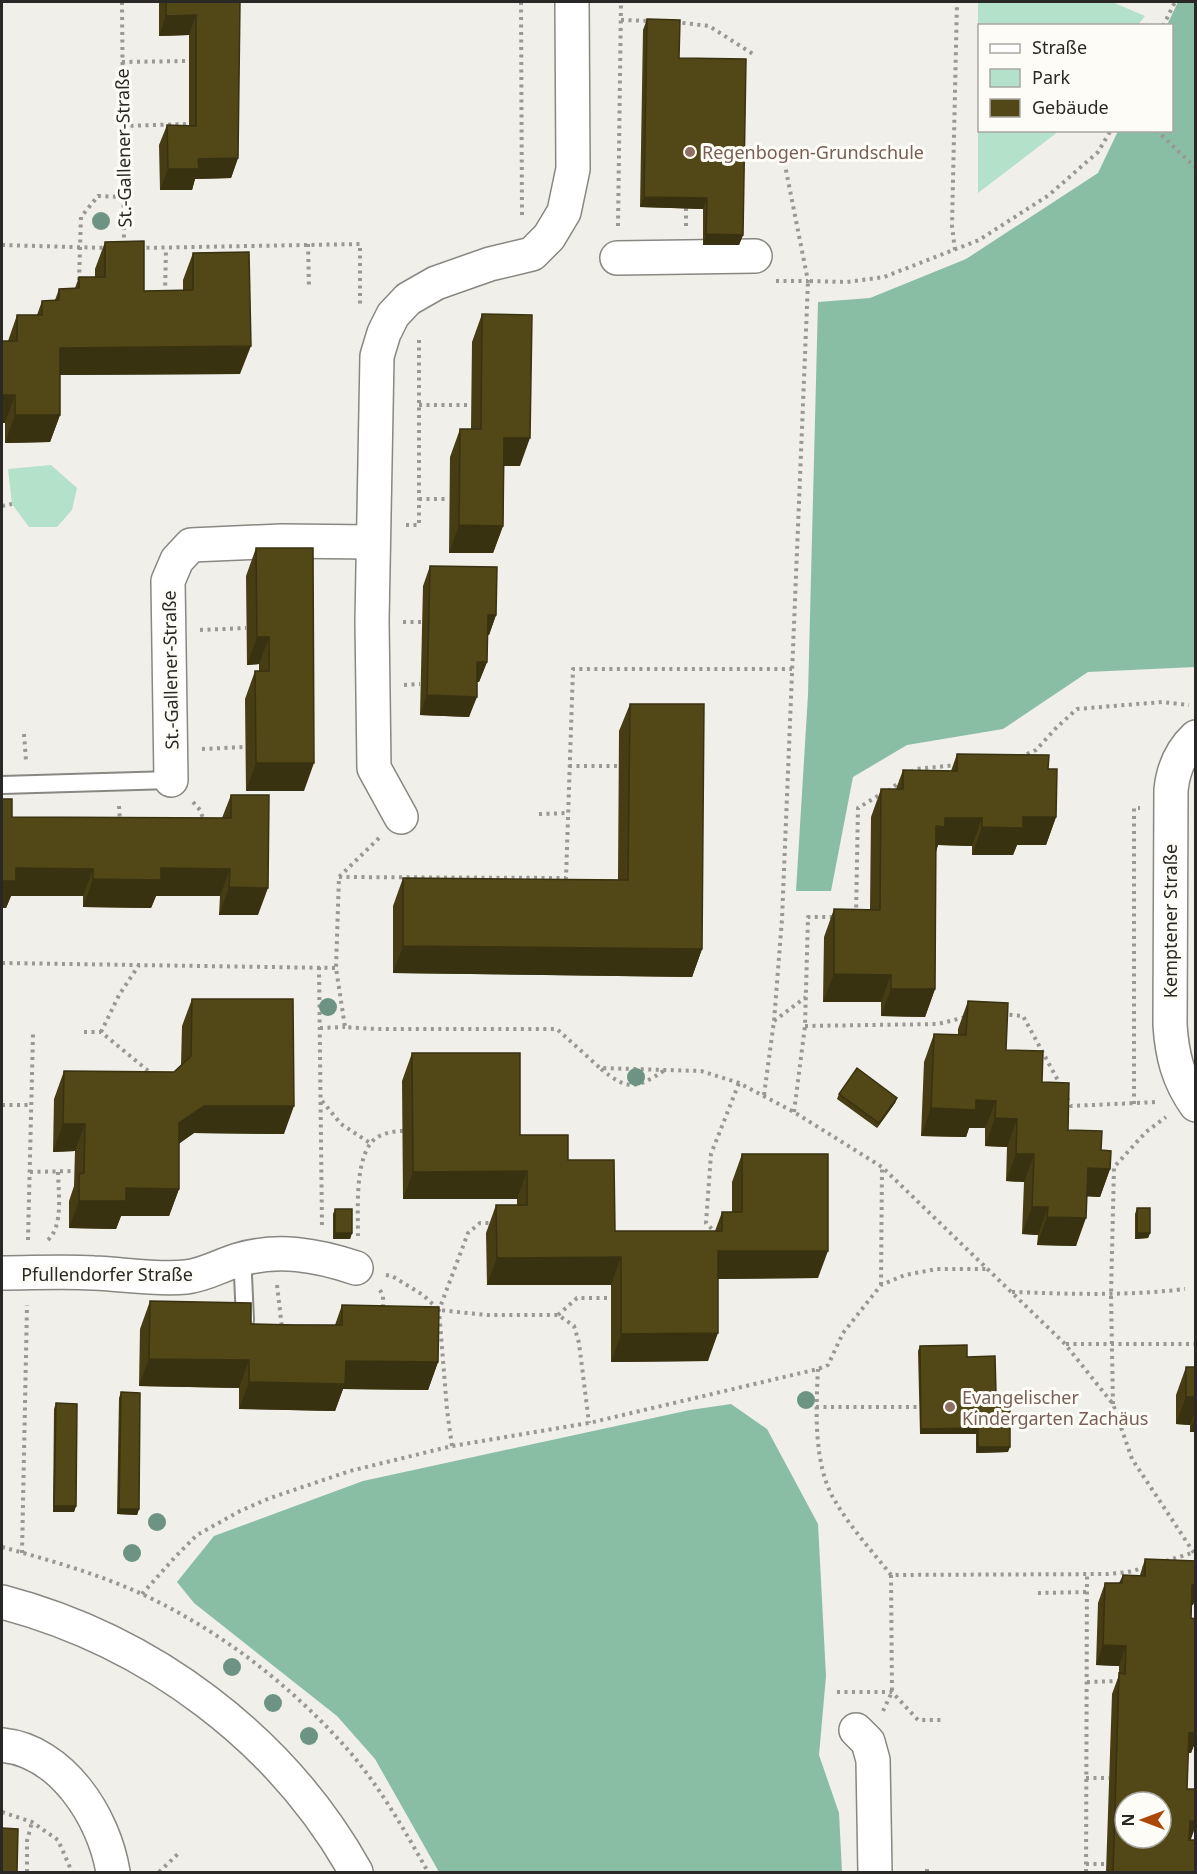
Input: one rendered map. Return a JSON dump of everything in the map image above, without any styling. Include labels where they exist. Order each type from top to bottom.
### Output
[{"type":"street","points":[[401,817],[374,768],[377,356],[384,333],[393,315],[408,299],[436,283],[490,264],[532,254],[549,237],[564,212],[573,169],[572,2]]},
{"type":"street","points":[[617,258],[755,256]]},
{"type":"street","name":"St.-Gallener-Straße","points":[[171,765],[168,581],[177,560],[191,545],[374,534]]},
{"type":"street","name":"Kemptener Straße","points":[[1193,1102],[1178,1072],[1171,1042],[1171,790],[1173,773],[1180,758],[1196,737]]},
{"type":"street","name":"Pfullendorfer Straße","points":[[2,1273],[93,1272],[143,1277],[186,1277],[206,1273],[238,1260],[270,1253],[293,1253],[340,1259]]},
{"type":"street","points":[[2,1602],[50,1617],[112,1642],[176,1678],[264,1752],[291,1781],[314,1809],[356,1872]]},
{"type":"street","points":[[862,1736],[873,1760],[875,1872]]},
{"type":"street","points":[[2,1745],[17,1746],[46,1762],[70,1781],[97,1818],[111,1857],[113,1872]]},
{"type":"lane","points":[[2,785],[119,781],[171,765]]},
{"type":"lane","points":[[238,1260],[243,1275],[245,1320]]},
{"type":"path","name":"St.-Gallener-Straße","points":[[122,2],[124,247]]},
{"type":"path","points":[[521,2],[522,257]]},
{"type":"path","points":[[617,258],[621,2]]},
{"type":"path","points":[[955,250],[952,226],[957,2]]},
{"type":"path","points":[[1164,24],[1175,2]]},
{"type":"path","points":[[621,20],[655,21]]},
{"type":"path","points":[[666,21],[709,26],[753,54]]},
{"type":"path","points":[[122,62],[189,61]]},
{"type":"path","points":[[123,126],[189,124]]},
{"type":"path","points":[[808,281],[847,282],[884,278],[979,240],[1049,195],[1098,152],[1110,132]]},
{"type":"path","points":[[1158,132],[1196,168]]},
{"type":"path","points":[[764,1095],[774,1021],[782,919],[808,281],[782,150]]},
{"type":"path","points":[[79,282],[81,217],[98,196],[124,197]]},
{"type":"path","points":[[308,244],[309,288]]},
{"type":"path","name":"St.-Gallener-Straße","points":[[134,248],[360,244],[360,309],[384,333]]},
{"type":"path","points":[[2,245],[113,248]]},
{"type":"path","points":[[165,295],[166,249]]},
{"type":"path","points":[[374,534],[418,525],[417,358],[419,337],[423,329]]},
{"type":"path","points":[[418,405],[471,405]]},
{"type":"path","points":[[418,499],[449,499]]},
{"type":"path","points":[[2,506],[12,504]]},
{"type":"path","points":[[169,631],[246,628]]},
{"type":"path","points":[[566,878],[573,669],[792,669]]},
{"type":"path","points":[[1013,760],[1036,750],[1077,709],[1162,702],[1196,706]]},
{"type":"path","points":[[206,828],[200,810],[171,765],[245,747]]},
{"type":"path","points":[[856,916],[858,808],[888,790],[916,769],[968,764]]},
{"type":"path","points":[[568,766],[619,766]]},
{"type":"path","points":[[119,781],[120,824]]},
{"type":"path","points":[[539,814],[568,813]]},
{"type":"path","points":[[345,1027],[336,968],[339,877],[401,817]]},
{"type":"path","points":[[339,877],[566,878],[575,883]]},
{"type":"path","points":[[424,878],[424,887]]},
{"type":"path","points":[[534,878],[534,887]]},
{"type":"path","points":[[794,1112],[805,1026],[808,917],[844,917]]},
{"type":"path","points":[[2,963],[336,968]]},
{"type":"path","points":[[101,1032],[139,965]]},
{"type":"path","points":[[319,967],[321,1100],[340,1259],[383,1296],[382,1315]]},
{"type":"path","points":[[774,1021],[806,996]]},
{"type":"path","points":[[992,1013],[1023,1016],[1071,1106],[1193,1102]]},
{"type":"path","points":[[805,1026],[938,1024],[971,1015]]},
{"type":"path","points":[[320,1028],[557,1029],[619,1083],[643,1084],[665,1069]]},
{"type":"path","points":[[84,1032],[101,1032],[155,1076]]},
{"type":"path","points":[[600,1068],[701,1071],[739,1083],[794,1112],[882,1167],[1065,1344],[1113,1404]]},
{"type":"path","points":[[725,1234],[717,1234],[706,1223],[708,1185],[711,1154],[739,1083]]},
{"type":"path","points":[[321,1100],[341,1124],[370,1143]]},
{"type":"path","points":[[1161,1563],[1195,1554],[1132,1459],[1113,1404],[1111,1294],[1114,1167],[1146,1132],[1193,1102]]},
{"type":"path","points":[[2,1105],[32,1105]]},
{"type":"path","points":[[340,1259],[351,1251],[358,1238],[361,1163],[370,1143],[379,1136],[392,1131],[404,1131]]},
{"type":"path","points":[[881,1285],[882,1167]]},
{"type":"path","points":[[42,1245],[52,1236],[58,1220],[58,1171]]},
{"type":"path","points":[[30,1172],[74,1171]]},
{"type":"path","points":[[452,1446],[439,1310],[468,1233],[480,1223],[498,1222]]},
{"type":"path","points":[[270,1253],[279,1294],[282,1329]]},
{"type":"path","points":[[340,1259],[392,1276],[423,1294],[439,1310],[487,1315],[558,1315],[574,1326],[579,1343],[589,1423]]},
{"type":"path","points":[[142,1594],[197,1535],[240,1511],[270,1498],[350,1471],[452,1446],[589,1423],[818,1369],[828,1365],[843,1333],[881,1285],[905,1275],[937,1269],[989,1269]]},
{"type":"path","points":[[1012,1292],[1147,1294],[1185,1289]]},
{"type":"path","points":[[558,1315],[577,1298],[611,1298]]},
{"type":"path","points":[[1065,1344],[1196,1344]]},
{"type":"path","points":[[818,1369],[816,1407],[823,1473],[834,1500],[891,1575],[892,1692],[862,1736]]},
{"type":"path","points":[[816,1407],[919,1407]]},
{"type":"path","points":[[2,1547],[102,1578],[142,1594],[184,1614],[213,1633],[282,1686],[319,1719],[350,1752],[404,1829],[428,1872]]},
{"type":"path","points":[[891,1575],[1128,1572],[1150,1566]]},
{"type":"path","points":[[1086,1872],[1087,1573]]},
{"type":"path","points":[[1038,1593],[1087,1592]]},
{"type":"path","points":[[1087,1682],[1118,1682]]},
{"type":"path","points":[[837,1692],[892,1692],[918,1720],[941,1720]]},
{"type":"path","points":[[1086,1778],[1109,1778]]},
{"type":"path","points":[[2,1812],[32,1822],[58,1840],[72,1872]]},
{"type":"path","points":[[27,1872],[27,1841],[32,1822]]},
{"type":"path","points":[[159,1872],[180,1852]]},
{"type":"path","points":[[1086,1864],[1106,1863]]},
{"type":"path","points":[[927,1865],[927,1872]]},
{"type":"green space","points":[[978,2],[1112,2],[1145,16],[1139,24],[978,24]]},
{"type":"green space","points":[[1178,2],[1196,2],[1195,667],[1088,672],[1003,729],[907,745],[853,777],[831,891],[796,891],[808,695],[818,302],[870,298],[966,259],[1098,173],[1118,132],[1173,132],[1173,24],[1167,24]]},
{"type":"green space","points":[[978,132],[1058,132],[978,193]]},
{"type":"green space","points":[[51,465],[77,488],[72,510],[57,527],[29,527],[12,504],[8,469]]},
{"type":"green space","points":[[731,1404],[767,1429],[818,1524],[826,1676],[819,1755],[839,1813],[842,1872],[439,1872],[375,1759],[337,1716],[194,1603],[177,1582],[214,1536],[363,1481],[690,1410]]},
{"type":"building","points":[[166,2],[240,2],[238,158],[198,159],[199,169],[168,169],[167,125],[196,126],[196,15],[166,16]]},
{"type":"building","points":[[647,19],[680,20],[679,58],[746,59],[743,235],[706,234],[707,198],[644,197]]},
{"type":"building","points":[[144,241],[144,291],[193,290],[193,253],[249,252],[251,346],[60,348],[60,415],[15,415],[15,395],[2,395],[2,341],[17,341],[17,315],[42,315],[42,301],[59,300],[59,289],[79,288],[79,277],[105,277],[105,242]]},
{"type":"building","points":[[482,314],[532,315],[530,438],[504,438],[503,526],[459,525],[460,429],[481,429]]},
{"type":"building","points":[[256,548],[313,548],[314,763],[256,763],[255,671],[269,671],[269,637],[257,637]]},
{"type":"building","points":[[430,566],[497,567],[496,615],[488,615],[487,662],[477,662],[477,697],[427,695]]},
{"type":"building","points":[[630,704],[704,704],[702,949],[403,946],[403,878],[628,880]]},
{"type":"building","points":[[957,754],[1049,755],[1048,769],[1057,769],[1056,817],[1023,817],[1023,828],[982,827],[982,818],[945,818],[945,827],[936,826],[935,989],[891,989],[891,975],[834,974],[834,909],[880,910],[881,789],[903,789],[903,770],[957,771]]},
{"type":"building","points":[[231,795],[269,795],[268,888],[229,887],[230,869],[161,868],[161,880],[93,879],[93,869],[16,868],[16,881],[2,881],[2,799],[12,799],[12,817],[231,818]]},
{"type":"building","points":[[192,999],[293,999],[294,1106],[204,1106],[179,1123],[179,1189],[126,1188],[126,1201],[79,1201],[79,1174],[84,1173],[85,1124],[63,1124],[64,1071],[174,1072],[191,1056]]},
{"type":"building","points":[[968,1001],[1008,1003],[1006,1050],[1043,1051],[1042,1082],[1069,1083],[1068,1130],[1102,1131],[1101,1150],[1111,1151],[1110,1169],[1088,1168],[1086,1218],[1047,1217],[1048,1207],[1032,1207],[1034,1154],[1016,1154],[1017,1119],[995,1118],[996,1101],[976,1100],[976,1110],[931,1108],[934,1034],[966,1035]]},
{"type":"building","points":[[412,1053],[520,1053],[520,1135],[568,1135],[568,1160],[614,1160],[615,1231],[722,1231],[722,1212],[742,1212],[742,1154],[828,1154],[828,1251],[718,1251],[718,1333],[621,1334],[621,1257],[497,1258],[496,1205],[527,1205],[527,1171],[413,1172]]},
{"type":"building","points":[[857,1068],[897,1098],[879,1123],[839,1094]]},
{"type":"building","points":[[1137,1208],[1150,1208],[1150,1233],[1137,1233]]},
{"type":"building","points":[[335,1209],[352,1209],[352,1233],[335,1233]]},
{"type":"building","points":[[150,1301],[251,1303],[251,1324],[294,1325],[342,1325],[342,1305],[439,1307],[438,1362],[346,1361],[345,1384],[249,1382],[249,1360],[149,1359]]},
{"type":"building","points":[[967,1345],[967,1357],[995,1356],[996,1394],[1010,1394],[1010,1447],[978,1447],[978,1428],[921,1429],[920,1346]]},
{"type":"building","points":[[1186,1367],[1196,1367],[1196,1397],[1186,1397]]},
{"type":"building","points":[[121,1392],[140,1393],[139,1509],[119,1509]]},
{"type":"building","points":[[56,1403],[77,1404],[76,1506],[54,1506]]},
{"type":"building","points":[[1145,1559],[1196,1561],[1196,1585],[1192,1585],[1191,1618],[1196,1619],[1196,1733],[1189,1733],[1187,1789],[1196,1789],[1196,1822],[1190,1821],[1189,1840],[1196,1840],[1196,1872],[1113,1872],[1114,1850],[1173,1850],[1173,1790],[1115,1790],[1119,1673],[1125,1674],[1126,1646],[1103,1645],[1105,1583],[1122,1583],[1123,1575],[1145,1576]]},
{"type":"building","points":[[2,1828],[18,1829],[17,1872],[2,1872]]},
{"type":"place","name":"Regenbogen-Grundschule","points":[[690,152]]},
{"type":"place","name":"Evangelischer Kindergarten Zachäus","points":[[950,1407]]}]
